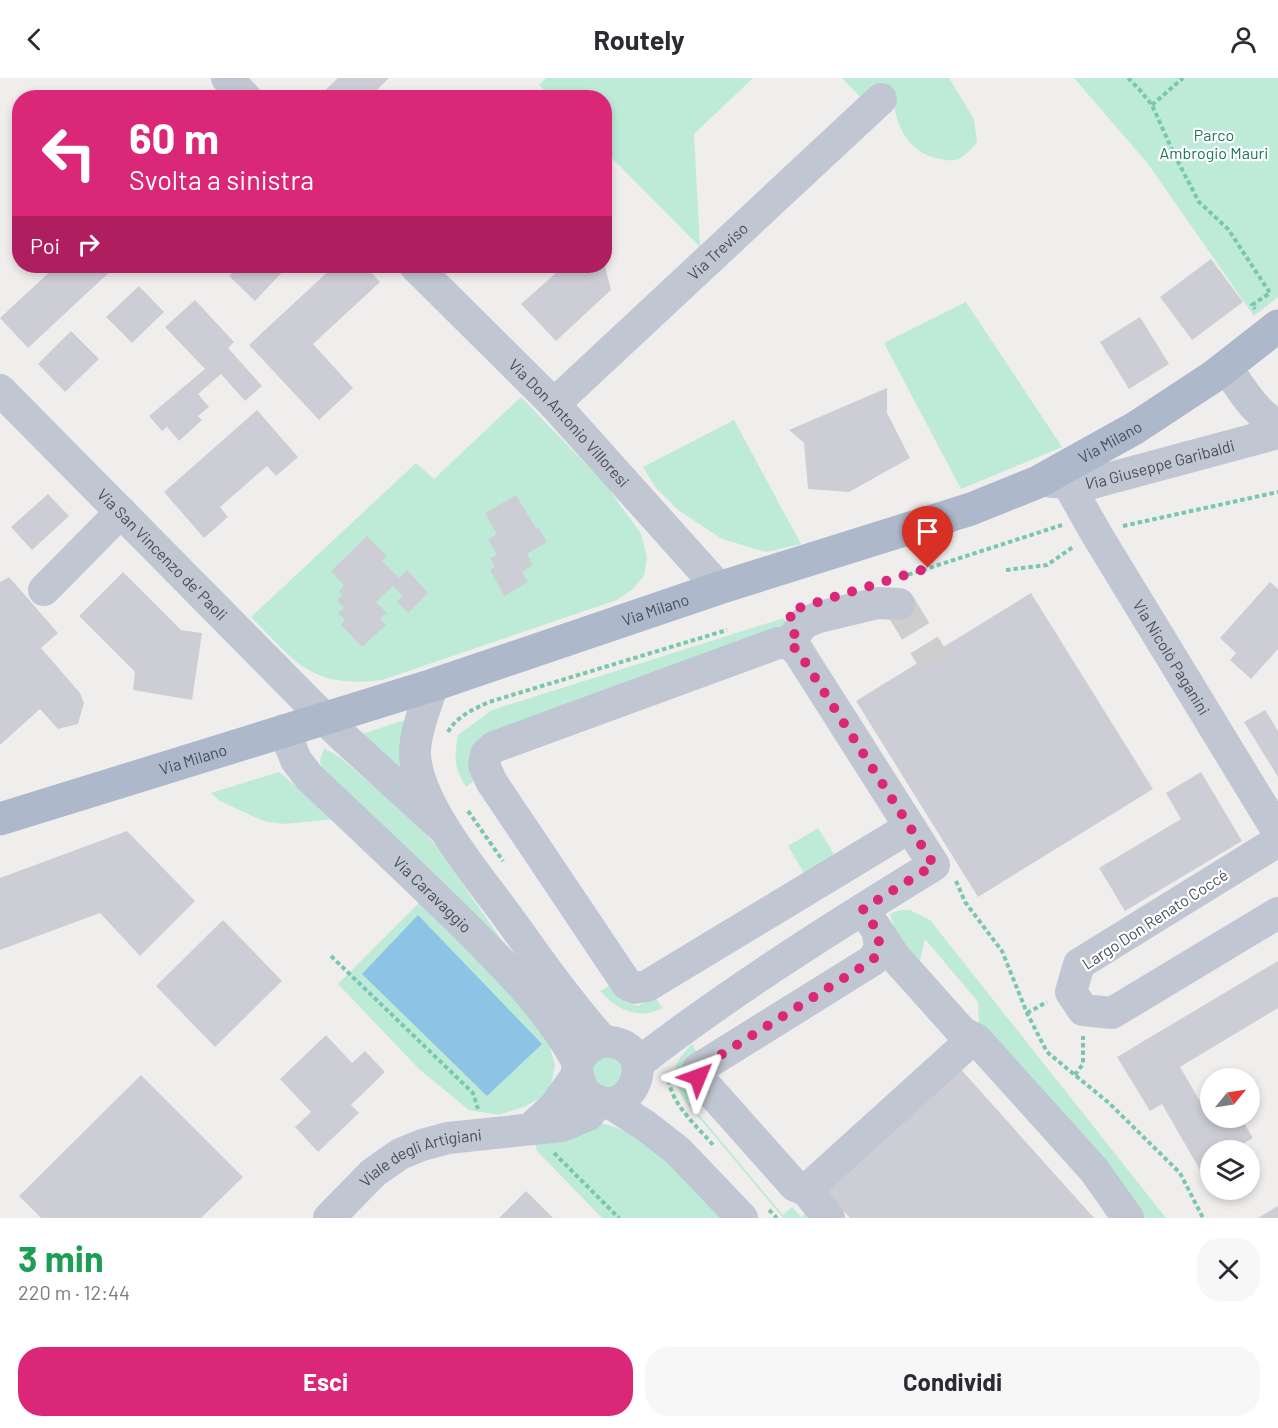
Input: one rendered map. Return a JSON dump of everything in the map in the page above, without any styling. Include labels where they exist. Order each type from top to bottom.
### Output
[{"type":"main road","name":"Via Milano","points":[[0,819],[433,685],[719,588],[1053,482],[1226,367],[1267,319]]},
{"type":"street","points":[[227,78],[238,90]]},
{"type":"street","name":"Via Treviso","points":[[554,404],[881,99]]},
{"type":"street","name":"Via Don Antonio Villoresi","points":[[422,273],[554,404],[719,588]]},
{"type":"street","points":[[1226,367],[1257,408],[1271,422],[1278,424]]},
{"type":"street","name":"Via San Vincenzo de' Paoli","points":[[0,390],[325,718]]},
{"type":"street","name":"Via Giuseppe Garibaldi","points":[[1053,482],[1092,483],[1278,433]]},
{"type":"street","name":"Via Nicolò Paganini","points":[[1053,482],[1091,537],[1278,832]]},
{"type":"street","points":[[45,590],[121,512]]},
{"type":"street","points":[[789,643],[804,623],[819,617],[878,603],[897,591]]},
{"type":"street","points":[[829,1218],[806,1190],[795,1186],[698,1077],[698,1069],[871,934],[934,865],[910,827],[798,651],[789,643],[778,643],[494,747],[486,754],[484,765],[491,781],[627,984],[634,988],[647,986],[910,827]]},
{"type":"street","points":[[433,685],[424,708],[415,755],[421,782],[444,829],[571,1004],[626,1057],[655,1112],[677,1142],[737,1213]]},
{"type":"street","points":[[325,718],[444,829]]},
{"type":"street","name":"Via Caravaggio","points":[[284,730],[296,760],[309,777],[500,961],[550,1016],[577,1068]]},
{"type":"street","name":"Largo Don Renato Coccé","points":[[1092,1011],[1083,1010],[1071,992],[1079,964],[1278,841]]},
{"type":"street","points":[[1092,1011],[1112,1013],[1278,912]]},
{"type":"street","points":[[871,934],[963,1033],[976,1039],[1094,1170],[1128,1218]]},
{"type":"street","points":[[531,1129],[554,1107],[590,1047],[626,1057],[871,934]]},
{"type":"street","points":[[806,1190],[965,1046],[963,1033]]},
{"type":"street","points":[[604,1102],[620,1100],[629,1094],[635,1085],[626,1057]]},
{"type":"street","points":[[577,1068],[582,1089],[590,1096],[646,1126],[678,1151],[737,1213]]},
{"type":"street","name":"Viale degli Artigiani","points":[[329,1218],[373,1173],[400,1154],[448,1138],[562,1126],[588,1115],[604,1102]]},
{"type":"path","points":[[1128,78],[1152,105],[1199,202],[1228,229],[1270,293],[1252,305],[1267,319]]},
{"type":"path","points":[[1152,105],[1184,78]]},
{"type":"path","points":[[1006,570],[1047,565],[1091,537],[1122,526],[1278,492]]},
{"type":"path","points":[[897,591],[1061,525],[1074,528],[1091,537]]},
{"type":"path","points":[[444,738],[454,721],[489,702],[733,628]]},
{"type":"path","points":[[956,880],[965,902],[1002,951],[1026,1013],[1047,1052],[1109,1103],[1180,1173],[1203,1218]]},
{"type":"path","points":[[331,956],[473,1093],[484,1133]]},
{"type":"path","points":[[1075,1075],[1083,1064],[1082,1037],[1092,1011]]},
{"type":"path","points":[[531,1129],[547,1137],[551,1149],[619,1218]]},
{"type":"green space","points":[[546,78],[753,78],[694,134],[700,247],[612,158],[612,90],[544,90],[539,85]]},
{"type":"green space","points":[[842,78],[949,78],[974,119],[977,142],[964,155],[955,160],[931,157],[922,153],[903,133],[894,105],[861,98]]},
{"type":"green space","name":"Parco Ambrogio Mauri","points":[[1074,78],[1278,78],[1278,297],[1254,316],[1148,164]]},
{"type":"green space","points":[[966,302],[1062,447],[961,489],[884,343]]},
{"type":"green space","points":[[521,397],[606,485],[641,534],[647,557],[644,576],[633,589],[617,600],[382,680],[358,682],[322,676],[307,669],[281,648],[251,617],[416,463],[434,479]]},
{"type":"green space","points":[[734,420],[801,544],[766,552],[722,539],[678,510],[656,488],[643,467]]},
{"type":"green space","points":[[784,618],[788,630],[479,745],[476,779],[466,787],[459,774],[456,762],[458,735],[492,710]]},
{"type":"green space","points":[[405,720],[400,745],[403,783],[356,736]]},
{"type":"green space","points":[[324,748],[341,758],[416,823],[436,846],[503,942],[327,786],[320,761]]},
{"type":"green space","points":[[279,772],[335,819],[284,824],[263,821],[220,801],[211,793]]},
{"type":"green space","points":[[818,828],[837,859],[807,878],[788,846]]},
{"type":"green space","points":[[422,900],[546,1032],[555,1066],[546,1095],[524,1107],[499,1115],[469,1110],[420,1070],[338,984]]},
{"type":"green space","points":[[900,910],[910,910],[930,920],[1166,1218],[1138,1218],[979,1027],[978,1002],[925,939],[919,965],[896,934],[890,914]]},
{"type":"green space","points":[[611,985],[626,1003],[638,1006],[655,996],[662,1008],[653,1012],[636,1013],[621,1008],[600,991]]},
{"type":"green space","points":[[692,1044],[700,1058],[697,1091],[687,1100],[783,1215],[792,1207],[801,1217],[807,1212],[812,1218],[783,1218],[685,1101],[677,1085],[675,1071],[680,1058]]},
{"type":"green space","points":[[592,1056],[625,1057],[621,1090],[595,1089],[587,1064]]},
{"type":"green space","points":[[598,1123],[617,1128],[651,1147],[667,1160],[724,1218],[602,1218],[537,1151],[535,1144]]},
{"type":"water","points":[[418,915],[542,1044],[487,1096],[362,974]]},
{"type":"building","points":[[338,78],[389,78],[377,90],[325,90]]},
{"type":"building","points":[[1211,259],[1243,302],[1192,340],[1160,297]]},
{"type":"building","points":[[48,273],[108,273],[28,348],[0,318]]},
{"type":"building","points":[[232,273],[281,273],[255,301],[229,276]]},
{"type":"building","points":[[326,273],[372,273],[380,282],[313,344],[353,388],[319,420],[249,345]]},
{"type":"building","points":[[556,273],[607,273],[611,290],[556,341],[521,304]]},
{"type":"building","points":[[139,286],[164,312],[132,343],[106,317]]},
{"type":"building","points":[[195,300],[234,342],[228,348],[262,386],[245,401],[221,374],[198,394],[209,407],[198,416],[202,420],[179,441],[167,427],[162,431],[149,416],[205,369],[165,327]]},
{"type":"building","points":[[1140,317],[1169,364],[1129,389],[1100,342]]},
{"type":"building","points":[[71,331],[99,359],[65,392],[38,364]]},
{"type":"building","points":[[887,388],[887,413],[910,458],[849,492],[808,489],[804,443],[789,430]]},
{"type":"building","points":[[257,410],[298,457],[276,476],[267,466],[220,507],[228,517],[204,538],[164,492]]},
{"type":"building","points":[[48,494],[69,516],[32,550],[11,527]]},
{"type":"building","points":[[516,495],[547,542],[527,554],[533,565],[522,572],[528,582],[504,596],[490,570],[495,567],[490,558],[497,555],[488,539],[497,534],[485,513]]},
{"type":"building","points":[[367,536],[387,556],[382,561],[399,578],[407,570],[428,593],[408,613],[397,601],[403,596],[393,586],[376,602],[387,613],[380,619],[386,625],[362,647],[341,625],[345,620],[338,613],[344,608],[337,600],[342,595],[339,591],[344,585],[331,571]]},
{"type":"building","points":[[123,572],[181,630],[202,633],[192,700],[133,690],[135,672],[79,616]]},
{"type":"building","points":[[9,577],[58,633],[41,648],[80,693],[84,703],[78,724],[58,729],[40,709],[0,745],[0,582]]},
{"type":"building","points":[[1270,582],[1278,589],[1278,649],[1251,679],[1230,660],[1236,653],[1220,638]]},
{"type":"building","points":[[1031,593],[1153,789],[978,897],[856,701]]},
{"type":"building","points":[[1265,710],[1278,731],[1278,777],[1244,722]]},
{"type":"building","points":[[1201,772],[1242,841],[1125,911],[1099,868],[1181,819],[1166,793]]},
{"type":"building","points":[[127,831],[195,901],[140,956],[100,913],[0,950],[0,878]]},
{"type":"building","points":[[223,920],[282,981],[215,1047],[156,986]]},
{"type":"building","points":[[1278,961],[1278,1008],[1180,1067],[1200,1101],[1200,1128],[1247,1128],[1253,1138],[1250,1140],[1200,1140],[1200,1170],[1162,1104],[1150,1111],[1117,1057]]},
{"type":"building","points":[[326,1035],[352,1063],[365,1051],[385,1072],[351,1105],[359,1113],[318,1152],[295,1127],[311,1112],[280,1079]]},
{"type":"building","points":[[957,1065],[1094,1218],[850,1218],[820,1185]]},
{"type":"building","points":[[141,1075],[243,1177],[201,1218],[41,1218],[19,1196]]},
{"type":"building","points":[[526,1191],[553,1218],[499,1218]]},
{"type":"building","points":[[1278,1206],[1278,1218],[1258,1218]]},
{"type":"tunnel","points":[[899,604],[934,661]]},
{"type":"route","points":[[698,1077],[698,1069],[873,960],[880,948],[878,934],[863,909],[934,865],[798,651],[789,643],[795,633],[789,611],[928,568]]}]
